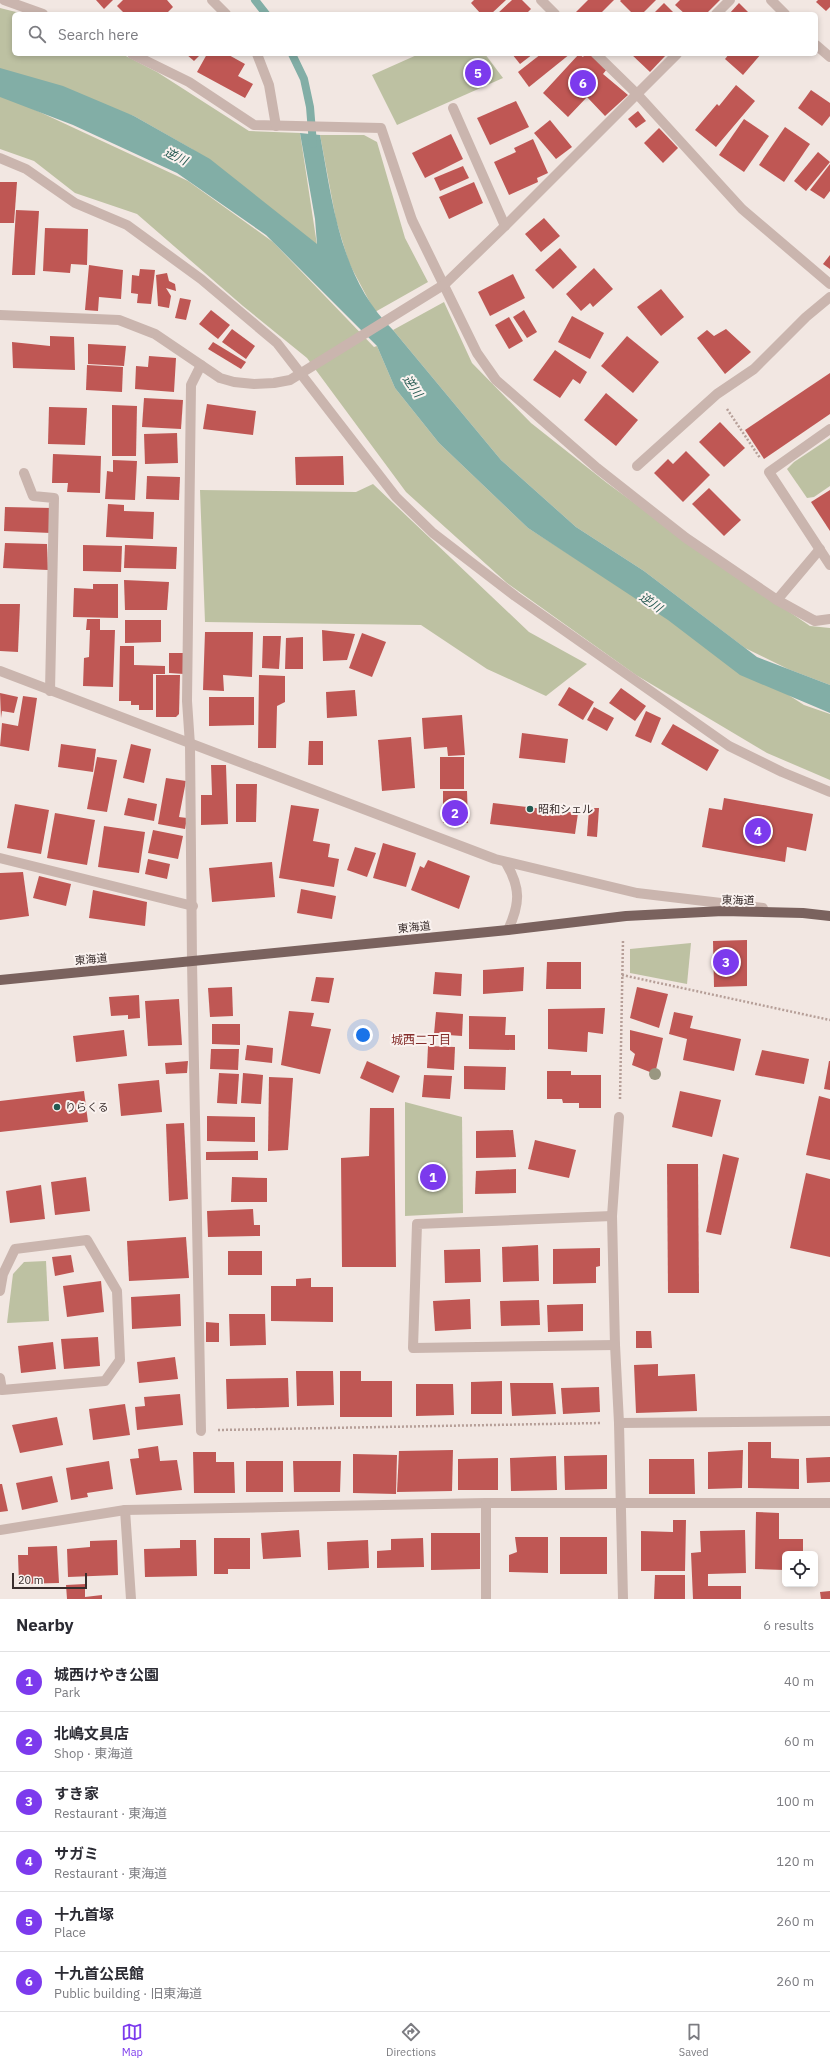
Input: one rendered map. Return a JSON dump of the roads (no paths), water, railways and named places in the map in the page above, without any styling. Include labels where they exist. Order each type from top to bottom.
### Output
[{"type":"main road","name":"東海道","points":[[0,980],[508,930],[626,916],[723,911],[830,916]]},
{"type":"street","points":[[4,0],[38,12]]},
{"type":"street","points":[[26,7],[34,0]]},
{"type":"street","points":[[212,0],[224,12]]},
{"type":"street","points":[[541,0],[553,12]]},
{"type":"street","points":[[718,12],[730,0]]},
{"type":"street","points":[[771,0],[783,12]]},
{"type":"street","points":[[818,47],[830,57]]},
{"type":"street","points":[[136,56],[189,82],[254,126],[381,128],[412,220],[442,286],[477,353],[496,380],[597,468],[686,538],[778,600],[815,621],[830,619]]},
{"type":"street","points":[[258,56],[269,85],[276,126]]},
{"type":"street","points":[[598,56],[637,94],[742,209],[830,284]]},
{"type":"street","points":[[0,315],[118,320],[155,334],[220,378],[234,382],[274,383],[290,380],[442,286],[505,226],[675,56]]},
{"type":"street","points":[[453,108],[505,226]]},
{"type":"street","points":[[0,158],[26,169],[75,203],[126,225],[201,279],[277,343],[305,371],[396,497],[433,533],[515,596],[729,746],[782,772],[830,792]]},
{"type":"street","points":[[637,466],[717,394],[754,369],[806,317],[830,297]]},
{"type":"street","points":[[201,365],[191,385],[187,701],[190,745],[193,906],[192,962],[201,1431]]},
{"type":"street","points":[[830,429],[769,472],[830,565]]},
{"type":"street","points":[[24,473],[33,496],[54,498],[50,691]]},
{"type":"street","points":[[778,600],[820,549]]},
{"type":"street","points":[[0,671],[190,745],[506,863],[637,893],[803,914]]},
{"type":"street","points":[[0,858],[193,906]]},
{"type":"street","points":[[506,863],[514,876],[518,904],[508,930]]},
{"type":"street","points":[[619,1117],[612,1216],[615,1345],[622,1504],[623,1599]]},
{"type":"street","points":[[612,1216],[417,1224],[413,1348],[615,1345]]},
{"type":"street","points":[[0,1291],[3,1274],[15,1249],[87,1240],[117,1291],[120,1360],[105,1381],[2,1390],[0,1378]]},
{"type":"street","points":[[619,1423],[830,1420]]},
{"type":"street","points":[[486,1503],[486,1599]]},
{"type":"street","points":[[0,1530],[125,1510],[486,1503],[830,1503]]},
{"type":"street","points":[[125,1510],[131,1599]]},
{"type":"water","name":"逆川","points":[[0,68],[63,86],[134,116],[210,159],[317,244],[315,219],[300,133],[320,135],[329,187],[342,239],[350,264],[361,287],[375,310],[501,460],[576,527],[644,571],[757,657],[830,685],[830,713],[740,675],[668,620],[528,528],[439,443],[395,388],[377,346],[266,235],[177,173],[73,125],[0,97]]},
{"type":"waterway","points":[[255,0],[264,12]]},
{"type":"waterway","points":[[293,56],[304,79],[310,107],[313,144]]},
{"type":"place","name":"十九首塚","points":[[478,73]]},
{"type":"place","name":"十九首公民館","points":[[583,83]]},
{"type":"place","name":"昭和シェル","points":[[530,809]]},
{"type":"place","name":"北嶋文具店","points":[[455,813]]},
{"type":"place","name":"サガミ","points":[[758,831]]},
{"type":"place","name":"すき家","points":[[726,962]]},
{"type":"place","name":"りらくる","points":[[57,1107]]},
{"type":"place","name":"城西けやき公園","points":[[433,1177]]},
{"type":"district","name":"城西二丁目","points":[[421,1039]]}]
